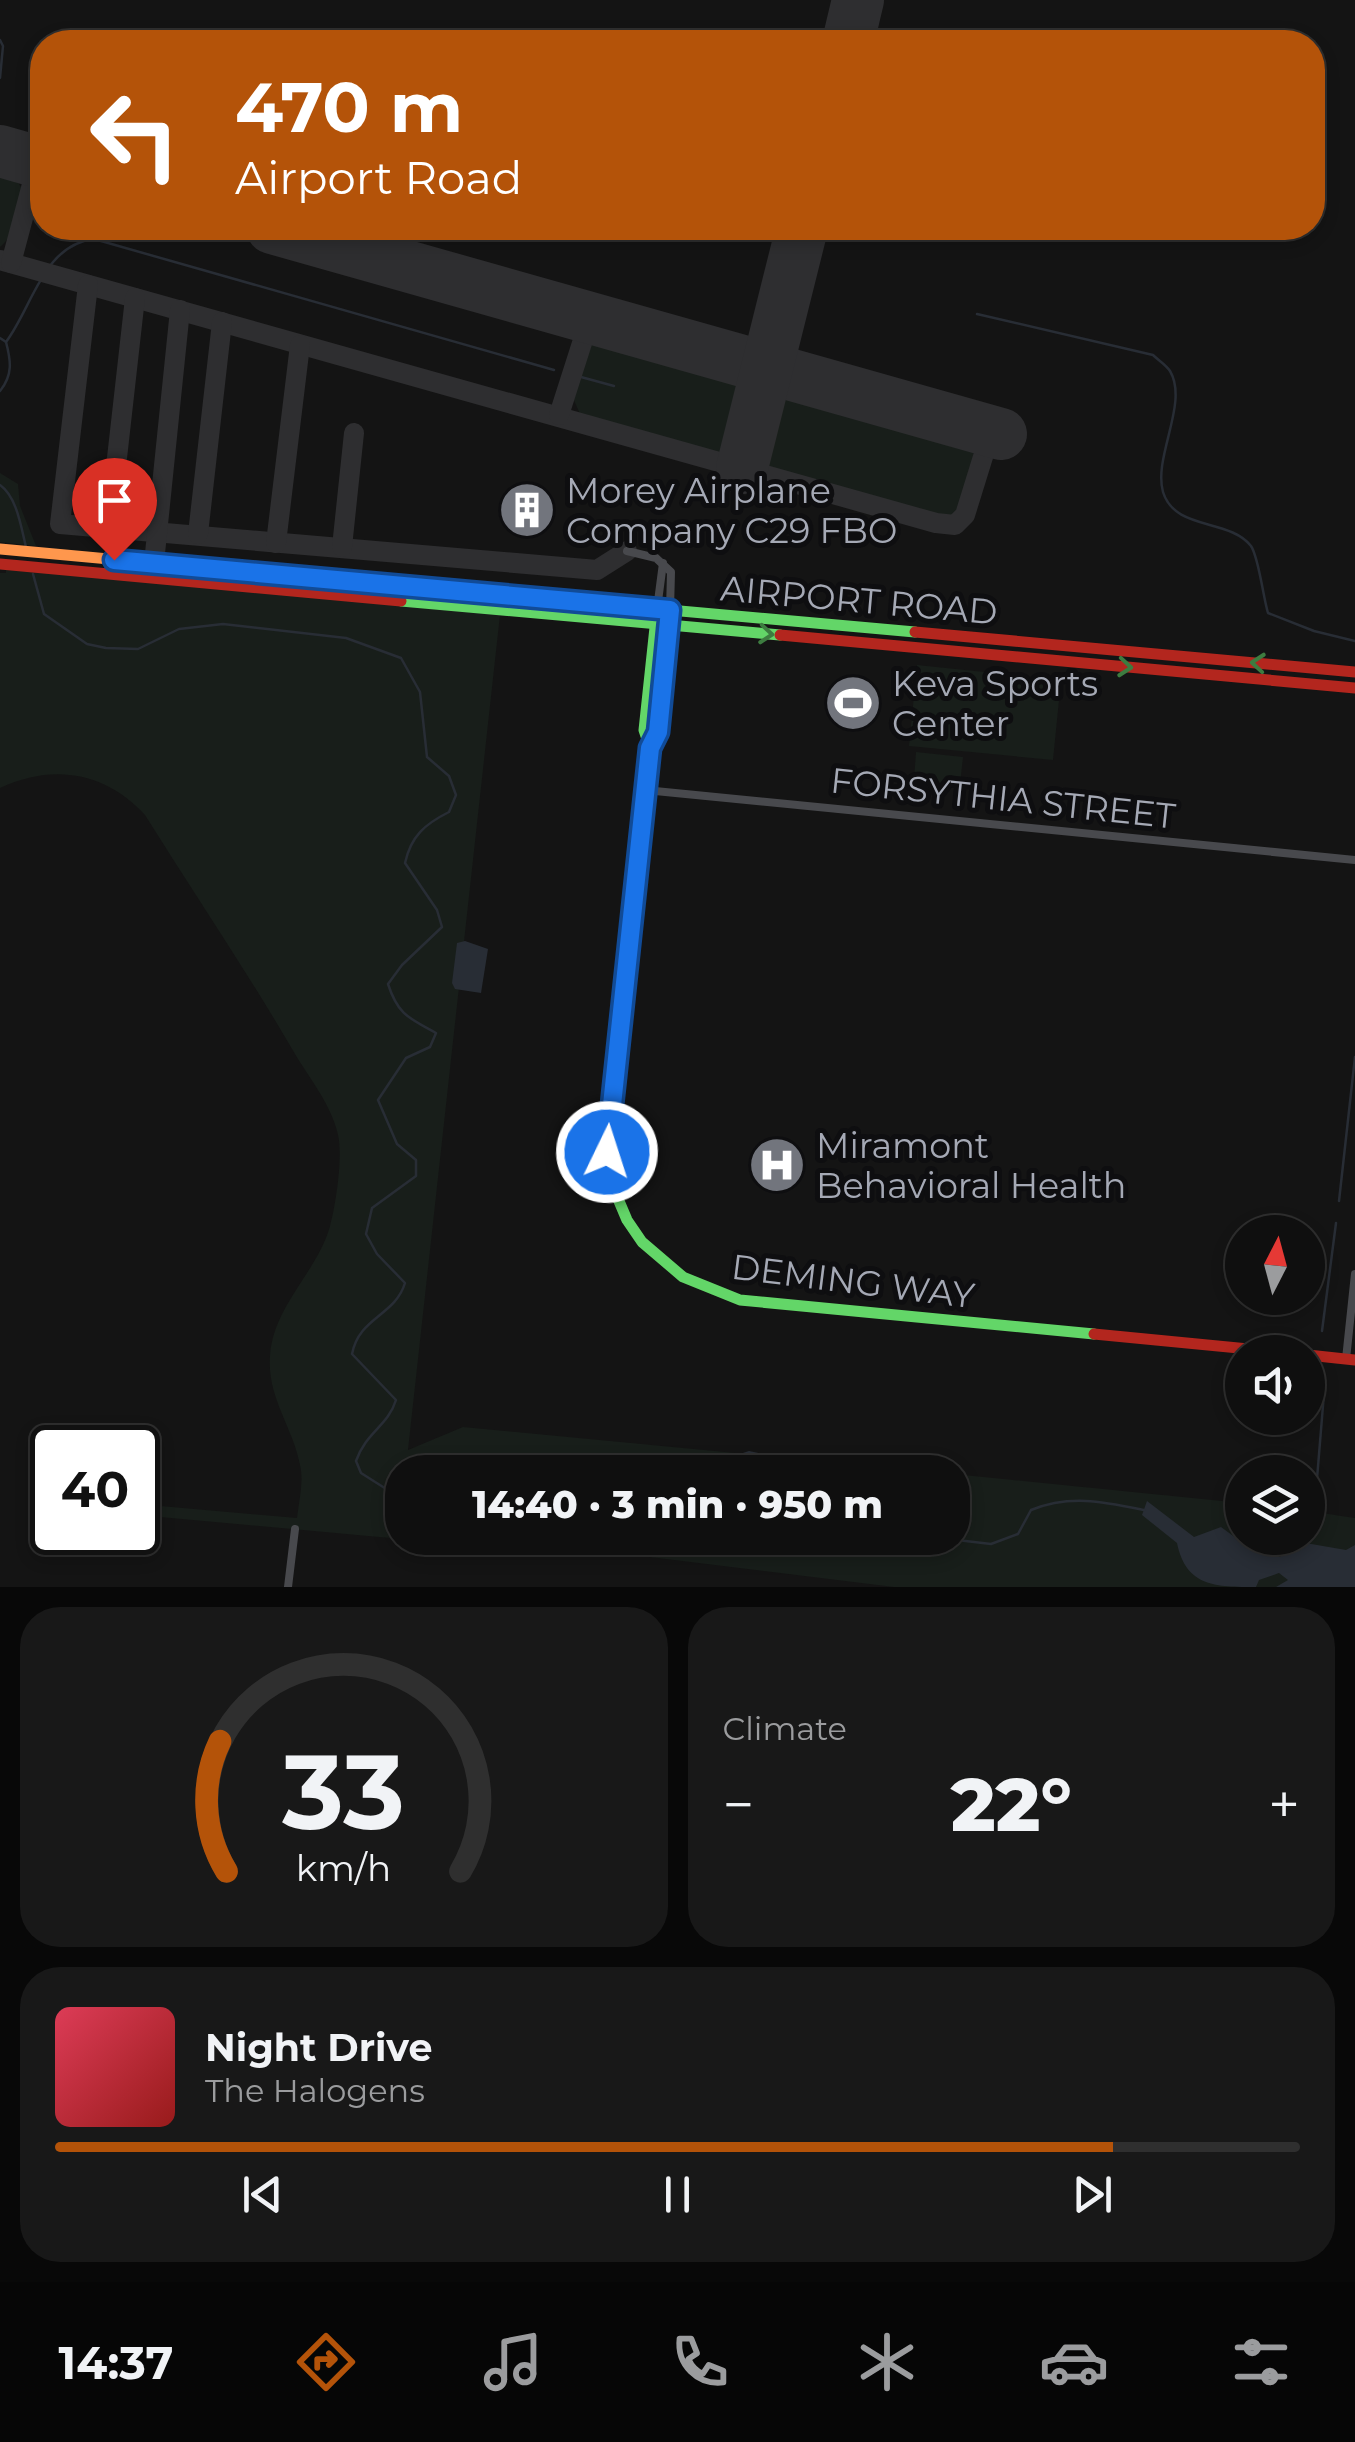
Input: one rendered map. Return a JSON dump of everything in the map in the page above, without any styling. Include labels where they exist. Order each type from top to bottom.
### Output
[{"type":"street","name":"AIRPORT ROAD","points":[[4,549],[1355,672]]},
{"type":"street","points":[[627,551],[656,558],[663,564],[672,580],[664,610]]},
{"type":"street","name":"AIRPORT ROAD","points":[[6,565],[1355,688]]},
{"type":"street","name":"DEMING WAY","points":[[664,610],[658,732],[650,748],[607,1152],[620,1208],[648,1252],[686,1280],[740,1300],[1225,1347]]},
{"type":"street","name":"FORSYTHIA STREET","points":[[646,790],[1355,860]]},
{"type":"street","points":[[1325,1357],[1350,1359],[1355,1274]]},
{"type":"street","points":[[288,1587],[295,1529]]},
{"type":"shaded area","points":[[0,170],[13,174],[22,189],[13,228],[0,247]]},
{"type":"shaded area","points":[[605,339],[745,379],[725,456],[580,414],[573,398],[586,352],[590,345]]},
{"type":"shaded area","points":[[785,390],[968,443],[973,450],[974,469],[968,491],[953,516],[938,516],[767,468]]},
{"type":"shaded area","points":[[0,473],[18,484],[20,506],[36,546],[0,542]]},
{"type":"shaded area","points":[[6,569],[500,615],[408,1450],[463,1427],[757,1455],[385,1455],[385,1537],[160,1517],[160,1506],[297,1518],[301,1471],[272,1385],[270,1356],[279,1321],[330,1226],[339,1144],[335,1124],[320,1093],[145,815],[113,789],[78,776],[40,776],[0,788],[0,573],[6,573]]},
{"type":"shaded area","points":[[917,665],[1061,680],[1053,760],[909,746]]},
{"type":"shaded area","points":[[916,752],[963,757],[960,785],[914,780]]},
{"type":"shaded area","points":[[465,941],[488,949],[481,993],[455,989],[452,983],[457,943]]},
{"type":"shaded area","points":[[970,1476],[1225,1501],[1225,1555],[1325,1555],[1325,1514],[1355,1518],[1355,1587],[894,1587],[633,1555],[970,1555]]},
{"type":"shaded area","points":[[1147,1501],[1194,1537],[1221,1527],[1225,1530],[1225,1555],[1325,1555],[1325,1546],[1346,1550],[1355,1545],[1355,1587],[1276,1587],[1288,1580],[1279,1573],[1259,1580],[1256,1587],[1216,1585],[1195,1576],[1181,1558],[1177,1543],[1142,1515]]},
{"type":"waterway","points":[[0,40],[0,78]]},
{"type":"waterway","points":[[6,342],[51,265],[77,244],[91,240]]},
{"type":"waterway","points":[[98,240],[554,370]]},
{"type":"waterway","points":[[977,314],[1153,355],[1170,371],[1175,384],[1176,398],[1161,478],[1169,504],[1190,519],[1230,531],[1251,546],[1268,613],[1314,631],[1355,641]]},
{"type":"waterway","points":[[0,338],[6,342],[10,368],[0,391]]},
{"type":"waterway","points":[[581,377],[614,386]]},
{"type":"waterway","points":[[0,485],[14,505],[26,547]]},
{"type":"waterway","points":[[33,574],[44,614],[87,644],[138,649],[179,629],[223,624],[346,638],[401,658],[420,692],[427,757],[449,776],[456,795],[449,812],[415,838],[405,863],[437,910],[442,927],[388,984],[406,1014],[436,1033],[430,1047],[406,1058],[378,1100],[397,1144],[416,1160],[416,1176],[372,1208],[366,1234],[377,1254],[405,1283],[393,1303],[362,1332],[352,1354],[396,1400],[356,1461],[361,1473],[385,1488]]},
{"type":"waterway","points":[[1339,1201],[1355,1057]]},
{"type":"waterway","points":[[1322,1331],[1336,1223]]},
{"type":"waterway","points":[[1319,1455],[1321,1435]]},
{"type":"waterway","points":[[970,1542],[991,1544],[1018,1534],[1031,1510],[1060,1502],[1101,1502],[1144,1510]]},
{"type":"taxiway","points":[[11,263],[30,192]]},
{"type":"taxiway","points":[[0,260],[936,523],[955,525],[965,515],[991,431]]},
{"type":"taxiway","points":[[88,285],[60,524],[597,570],[627,551]]},
{"type":"taxiway","points":[[109,529],[135,298]]},
{"type":"taxiway","points":[[154,563],[180,310]]},
{"type":"taxiway","points":[[559,415],[590,318]]},
{"type":"taxiway","points":[[198,534],[222,322]]},
{"type":"taxiway","points":[[276,543],[300,345]]},
{"type":"taxiway","points":[[342,547],[354,433]]},
{"type":"runway","points":[[851,30],[858,0]]},
{"type":"runway","points":[[0,151],[30,160]]},
{"type":"runway","points":[[314,240],[1001,434]]},
{"type":"runway","points":[[742,468],[799,240]]},
{"type":"traffic: fast","points":[[414,587],[915,632]]},
{"type":"traffic: fast","points":[[401,601],[780,635]]},
{"type":"traffic: fast","points":[[650,748],[644,730],[656,618]]},
{"type":"traffic: fast","points":[[616,1055],[607,1134],[616,1194],[642,1242],[683,1277],[740,1300],[1094,1334]]},
{"type":"traffic: slow","points":[[0,549],[414,587]]},
{"type":"traffic: jam","points":[[0,564],[401,601]]},
{"type":"traffic: jam","points":[[616,1055],[650,748],[658,732],[670,618]]},
{"type":"traffic: jam","points":[[915,632],[1355,672]]},
{"type":"traffic: jam","points":[[780,635],[1355,688]]},
{"type":"traffic: jam","points":[[1094,1334],[1225,1347]]},
{"type":"traffic: jam","points":[[1325,1357],[1355,1360]]},
{"type":"place","name":"Morey Airplane Company C29 FBO","points":[[527,510]]},
{"type":"place","name":"Keva Sports Center","points":[[853,703]]},
{"type":"place","name":"Miramont Behavioral Health","points":[[777,1165]]},
{"type":"route","points":[[114,560],[670,610],[658,732],[650,748],[607,1152]]}]
